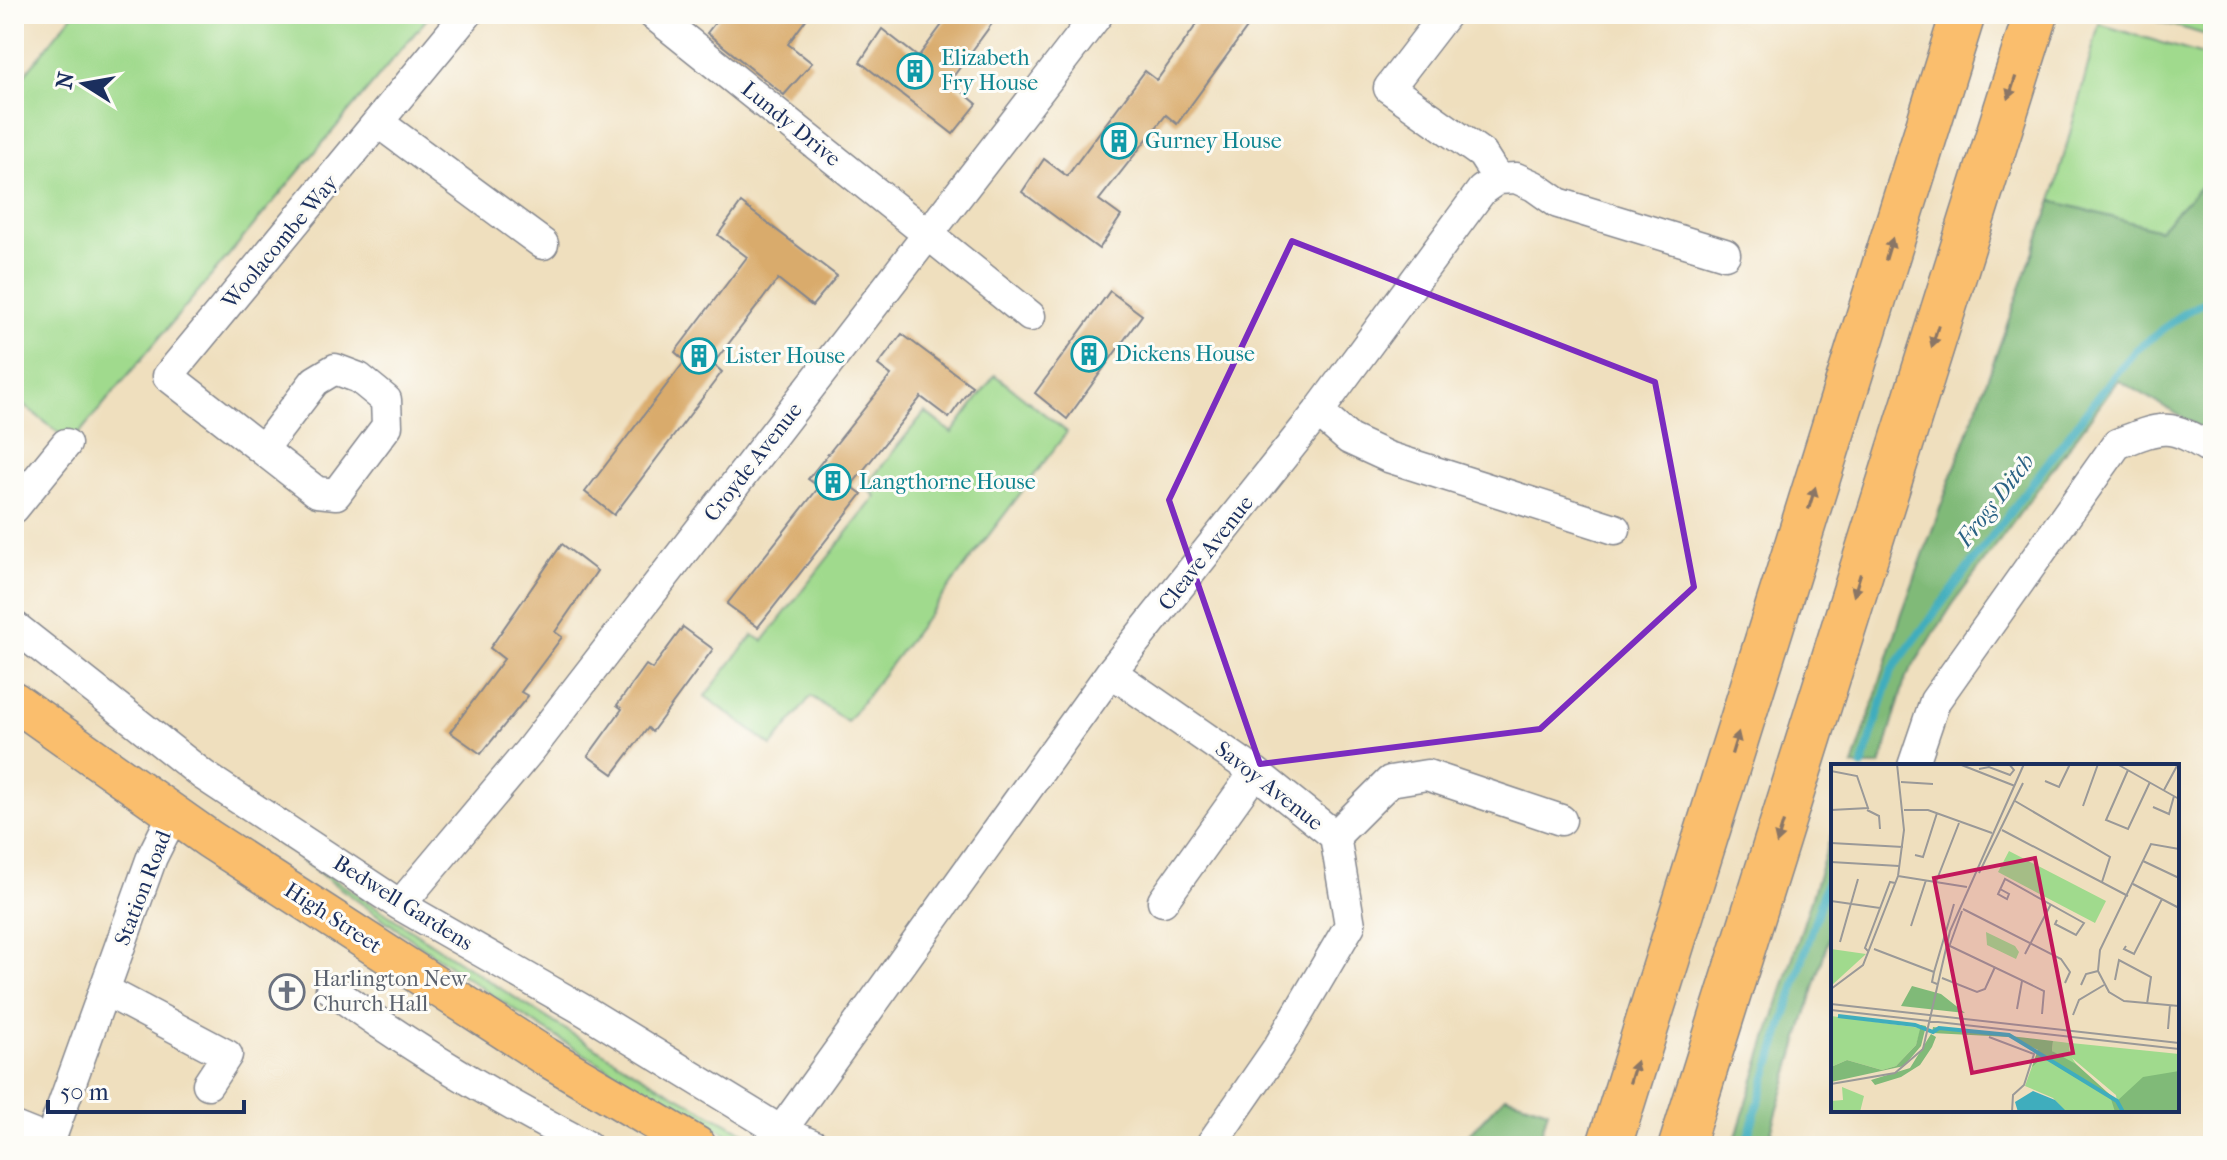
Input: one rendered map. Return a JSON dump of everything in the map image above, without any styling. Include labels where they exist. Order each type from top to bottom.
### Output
[{"type":"highway","points":[[1609,1146],[1963,14]]},
{"type":"highway","points":[[1681,1146],[2036,14]]},
{"type":"main road","name":"Station Road","points":[[14,701],[173,815]]},
{"type":"main road","name":"High Street","points":[[173,815],[543,1055],[697,1146]]},
{"type":"street","name":"Woolacombe Way","points":[[263,449],[168,376],[467,14]]},
{"type":"street","name":"Lundy Drive","points":[[653,14],[1030,316]]},
{"type":"street","name":"Croyde Avenue","points":[[400,905],[530,750],[1098,14]]},
{"type":"street","points":[[1446,14],[1389,88],[1482,154],[1498,179],[1516,178],[1558,203],[1725,254]]},
{"type":"street","points":[[379,123],[543,244]]},
{"type":"street","name":"Cleave Avenue","points":[[781,1131],[1111,672],[1318,412],[1482,190],[1498,179]]},
{"type":"street","points":[[1318,412],[1349,439],[1388,457],[1615,529]]},
{"type":"street","points":[[1914,764],[1935,701],[2117,444],[2155,429],[2184,432],[2213,450]]},
{"type":"street","points":[[14,508],[66,444]]},
{"type":"street","name":"Bedwell Gardens","points":[[14,626],[203,775],[400,905],[580,1008],[781,1131],[815,1146]]},
{"type":"street","name":"Savoy Avenue","points":[[1111,672],[1255,772],[1335,836],[1350,925],[1279,1046],[1210,1146]]},
{"type":"street","points":[[1163,901],[1255,772]]},
{"type":"street","points":[[1335,836],[1390,781],[1427,775],[1561,820]]},
{"type":"street","name":"Station Road","points":[[48,1144],[152,857],[173,815]]},
{"type":"street","points":[[331,989],[381,1025],[499,1100],[587,1146]]},
{"type":"street","points":[[104,990],[227,1055],[208,1084]]},
{"type":"street","points":[[14,1127],[48,1144]]},
{"type":"highlighted area","points":[[1292,241],[1655,382],[1694,587],[1540,729],[1260,764],[1169,500]]},
{"type":"green space","points":[[73,14],[431,14],[71,443],[14,397],[14,88]]},
{"type":"green space","points":[[2134,14],[2213,14],[2213,37]]},
{"type":"green space","points":[[2099,24],[2213,58],[2213,174],[2159,230],[2052,201]]},
{"type":"green space","points":[[2213,174],[2213,327],[2205,347],[2209,366],[2213,369],[2213,435],[2118,380],[1953,604],[1906,677],[1881,764],[1854,764],[1902,613],[2052,201],[2159,230]]},
{"type":"green space","points":[[995,375],[1067,432],[847,722],[811,696],[772,746],[705,696],[753,635],[763,641],[876,496],[865,487],[925,412],[952,433]]},
{"type":"green space","points":[[262,832],[576,1036],[640,1075],[771,1146],[750,1146],[579,1051],[441,960]]},
{"type":"green space","points":[[1831,836],[1831,931],[1767,1146],[1733,1146]]},
{"type":"green space","points":[[1505,1096],[1548,1110],[1538,1146],[1458,1146]]},
{"type":"building","points":[[722,14],[810,14],[788,44],[812,63],[784,95],[707,33]]},
{"type":"building","name":"Elizabeth Fry House","points":[[950,14],[999,14],[950,81],[977,104],[953,134],[860,62],[882,29],[918,57]]},
{"type":"building","name":"Gurney House","points":[[1204,14],[1257,14],[1177,124],[1166,115],[1099,200],[1121,216],[1099,249],[1022,192],[1044,159],[1067,176],[1145,71],[1157,80]]},
{"type":"building","name":"Lister House","points":[[741,203],[837,276],[812,306],[778,279],[713,364],[722,372],[614,515],[585,492],[685,361],[675,352],[747,257],[718,235]]},
{"type":"building","name":"Dickens House","points":[[1110,291],[1142,315],[1067,419],[1035,393]]},
{"type":"building","name":"Langthorne House","points":[[902,334],[972,386],[949,418],[921,397],[851,486],[862,494],[758,627],[727,604],[819,487],[808,479],[891,375],[878,365]]},
{"type":"building","points":[[562,544],[597,571],[555,632],[562,637],[521,692],[528,696],[481,754],[450,732],[504,659],[490,648]]},
{"type":"building","points":[[683,627],[713,649],[652,732],[648,728],[613,774],[588,756],[622,709],[617,705],[646,665],[652,669]]},
{"type":"waterway","name":"Frogs Ditch","points":[[1863,764],[1892,670],[1974,560],[2135,351],[2184,313],[2213,298]]},
{"type":"waterway","name":"Frogs Ditch","points":[[1745,1146],[1831,868]]},
{"type":"place","name":"Elizabeth Fry House","points":[[915,71]]},
{"type":"place","name":"Gurney House","points":[[1119,141]]},
{"type":"place","name":"Dickens House","points":[[1089,354]]},
{"type":"place","name":"Lister House","points":[[699,356]]},
{"type":"place","name":"Langthorne House","points":[[833,482]]},
{"type":"place","name":"Harlington New Church Hall","points":[[287,992]]}]
